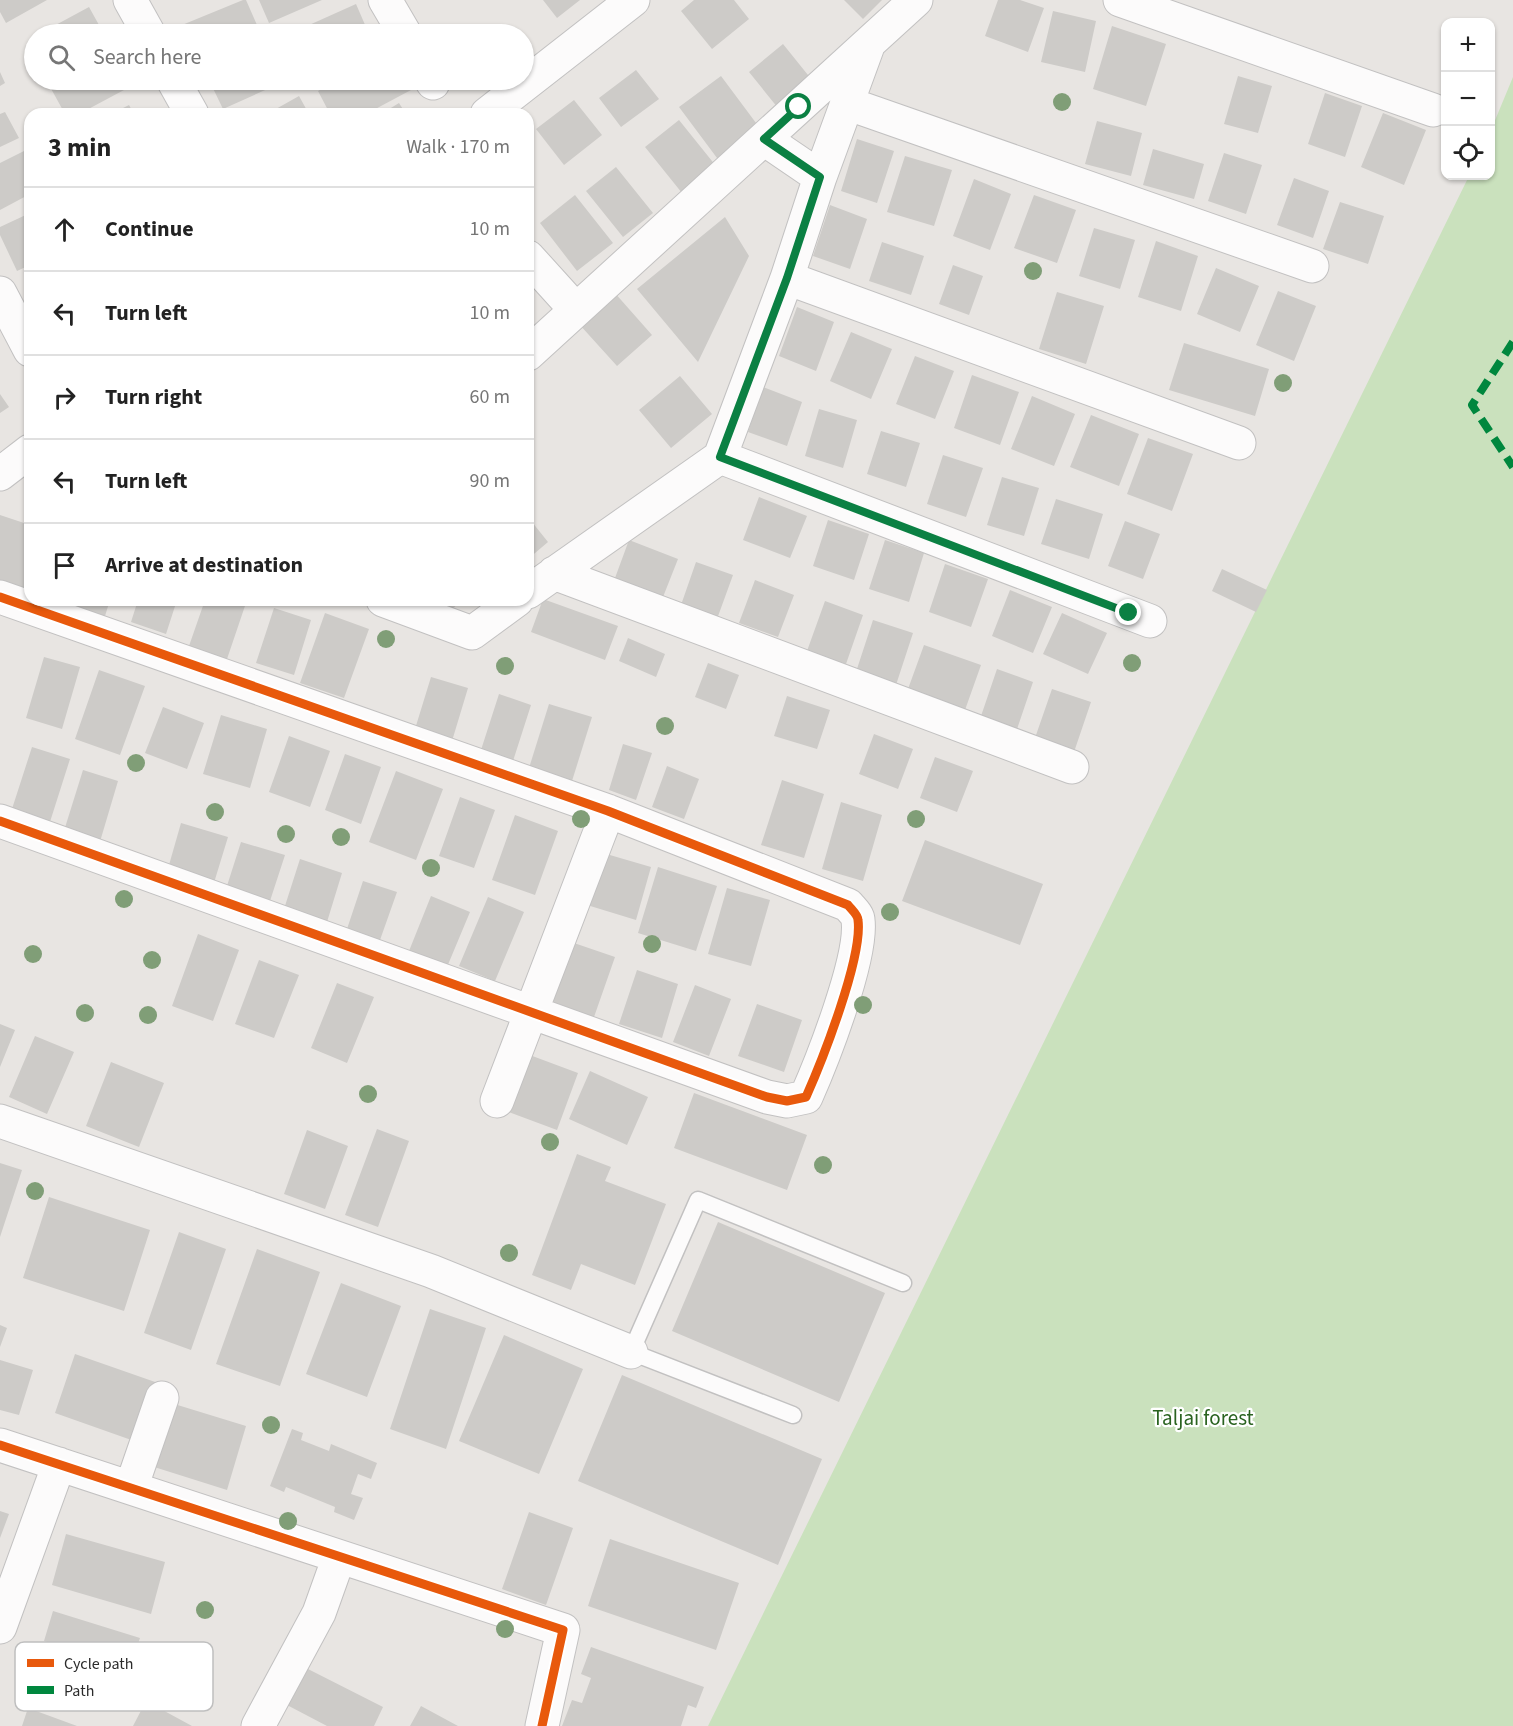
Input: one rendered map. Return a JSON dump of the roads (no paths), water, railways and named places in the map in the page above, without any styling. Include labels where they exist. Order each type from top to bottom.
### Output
[{"type":"street","points":[[534,77],[633,0]]},
{"type":"street","points":[[534,348],[916,0]]},
{"type":"street","points":[[1120,0],[1433,110]]},
{"type":"street","points":[[534,588],[720,457],[787,278],[820,177],[849,104],[869,43]]},
{"type":"street","points":[[179,90],[189,108]]},
{"type":"street","points":[[495,108],[518,90]]},
{"type":"street","points":[[849,104],[1312,266]]},
{"type":"street","points":[[764,139],[820,177]]},
{"type":"street","points":[[534,264],[576,310]]},
{"type":"street","points":[[787,278],[1239,443]]},
{"type":"street","points":[[0,292],[24,338]]},
{"type":"street","points":[[720,457],[1150,621]]},
{"type":"street","points":[[554,573],[1072,766]]},
{"type":"street","points":[[0,597],[24,605]]},
{"type":"street","points":[[0,821],[767,1097],[788,1101],[806,1097],[821,1063],[857,950],[858,918],[848,905],[608,811],[26,606]]},
{"type":"street","points":[[399,606],[472,633],[509,606]]},
{"type":"street","points":[[497,1101],[608,811]]},
{"type":"street","points":[[0,1121],[431,1271],[631,1352]]},
{"type":"street","points":[[131,1488],[162,1398]]},
{"type":"street","points":[[0,1445],[562,1630],[542,1726]]},
{"type":"street","points":[[0,1627],[59,1464]]},
{"type":"street","points":[[258,1726],[319,1613],[339,1557]]},
{"type":"lane","points":[[793,1415],[631,1352],[698,1200],[903,1283]]},
{"type":"park label","name":"Taljai forest","points":[[1203,1418]]}]
